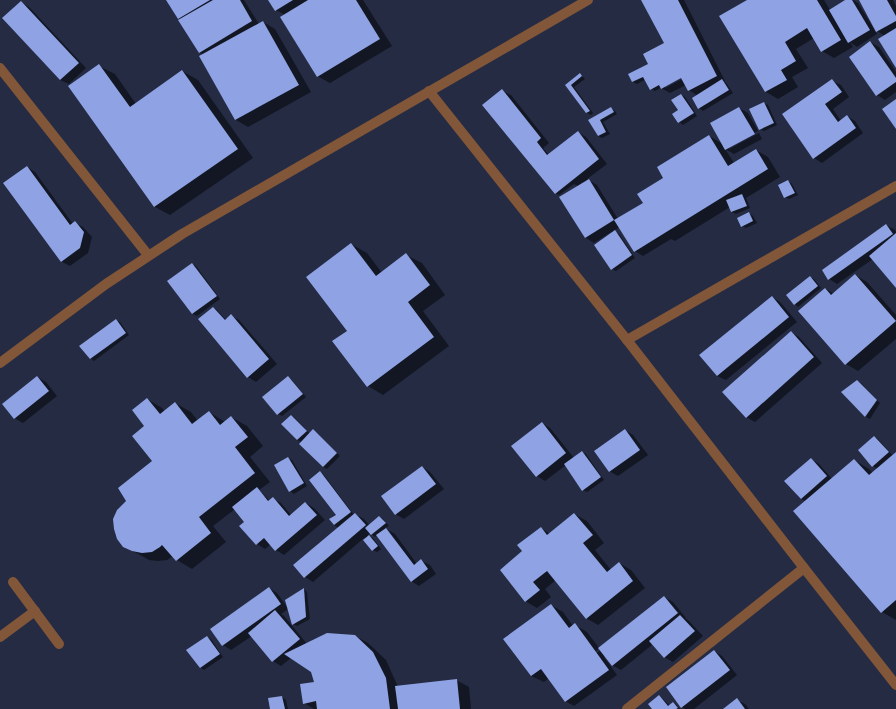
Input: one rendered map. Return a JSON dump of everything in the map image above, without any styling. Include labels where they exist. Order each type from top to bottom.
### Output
[{"type":"street","points":[[0,363],[100,288],[148,255],[216,213],[588,0]]},
{"type":"street","points":[[0,68],[148,255]]},
{"type":"street","points":[[429,91],[628,340],[896,685]]},
{"type":"street","points":[[628,340],[896,186]]},
{"type":"street","points":[[627,709],[804,568]]},
{"type":"street","points":[[13,582],[59,644]]},
{"type":"street","points":[[0,637],[35,611]]},
{"type":"building","points":[[166,0],[210,0],[178,19]]},
{"type":"building","points":[[213,0],[240,0],[252,21],[199,53],[178,20]]},
{"type":"building","points":[[268,0],[293,0],[275,11]]},
{"type":"building","points":[[308,0],[356,0],[380,39],[317,77],[280,17]]},
{"type":"building","points":[[641,0],[678,0],[717,76],[688,91],[681,78],[661,89],[659,85],[650,90],[643,77],[632,82],[628,74],[648,64],[643,54],[664,43]]},
{"type":"building","points":[[747,0],[817,0],[841,40],[821,52],[807,28],[785,42],[796,61],[781,70],[787,80],[765,92],[719,16]]},
{"type":"building","points":[[845,0],[852,0],[870,30],[848,43],[829,10]]},
{"type":"building","points":[[859,0],[887,0],[896,16],[896,21],[876,32]]},
{"type":"building","points":[[21,1],[79,63],[60,80],[2,18]]},
{"type":"building","points":[[263,21],[299,85],[235,120],[199,56]]},
{"type":"building","points":[[896,28],[896,68],[878,39]]},
{"type":"building","points":[[870,41],[896,78],[896,82],[876,96],[849,57]]},
{"type":"building","points":[[99,64],[130,107],[182,70],[238,149],[154,207],[68,86]]},
{"type":"building","points":[[580,73],[582,76],[571,85],[590,111],[586,113],[565,85]]},
{"type":"building","points":[[722,79],[729,90],[698,109],[692,98]]},
{"type":"building","points":[[832,79],[842,92],[825,104],[838,122],[847,115],[856,128],[813,159],[782,114]]},
{"type":"building","points":[[502,89],[541,138],[537,142],[547,155],[578,131],[599,159],[555,194],[482,105]]},
{"type":"building","points":[[681,94],[694,113],[678,123],[672,114],[678,110],[671,100]]},
{"type":"building","points":[[896,99],[896,129],[882,109]]},
{"type":"building","points":[[764,102],[774,123],[759,130],[749,109]]},
{"type":"building","points":[[611,107],[614,112],[600,120],[606,132],[598,136],[588,120]]},
{"type":"building","points":[[739,107],[755,134],[725,150],[710,123]]},
{"type":"building","points":[[709,135],[728,166],[756,149],[768,169],[634,252],[614,220],[643,203],[637,194],[663,178],[657,167]]},
{"type":"building","points":[[27,166],[70,225],[75,221],[84,232],[80,248],[61,262],[3,183]]},
{"type":"building","points":[[589,179],[614,220],[585,238],[559,197]]},
{"type":"building","points":[[788,180],[795,193],[784,198],[778,185]]},
{"type":"building","points":[[742,194],[747,206],[731,212],[726,200]]},
{"type":"building","points":[[749,212],[753,221],[741,227],[737,218]]},
{"type":"building","points":[[886,224],[893,234],[828,280],[822,270]]},
{"type":"building","points":[[615,230],[632,255],[611,270],[594,245]]},
{"type":"building","points":[[896,233],[896,288],[869,256]]},
{"type":"building","points":[[351,243],[376,276],[406,253],[430,285],[408,302],[434,337],[367,387],[332,341],[347,331],[306,277]]},
{"type":"building","points":[[192,263],[217,296],[192,314],[167,281]]},
{"type":"building","points":[[855,274],[896,321],[845,365],[798,311],[825,288],[831,295]]},
{"type":"building","points":[[810,276],[818,286],[794,305],[786,295]]},
{"type":"building","points":[[772,296],[789,317],[717,376],[699,355]]},
{"type":"building","points":[[213,307],[225,320],[231,314],[269,359],[247,378],[198,319]]},
{"type":"building","points":[[116,319],[126,333],[90,359],[79,346]]},
{"type":"building","points":[[791,331],[814,357],[746,418],[722,392]]},
{"type":"building","points":[[37,376],[49,391],[14,419],[2,404]]},
{"type":"building","points":[[288,376],[303,394],[277,415],[262,397]]},
{"type":"building","points":[[857,380],[877,400],[865,417],[841,392]]},
{"type":"building","points":[[147,398],[160,414],[175,402],[192,424],[209,411],[220,425],[231,416],[248,437],[235,447],[255,473],[199,517],[211,533],[176,561],[162,545],[152,552],[142,553],[123,547],[117,539],[114,529],[113,519],[117,510],[126,501],[118,488],[152,461],[132,436],[144,426],[132,410]]},
{"type":"building","points":[[291,415],[307,431],[297,440],[281,424]]},
{"type":"building","points":[[542,422],[566,453],[536,477],[511,446]]},
{"type":"building","points":[[313,429],[337,453],[323,467],[299,444]]},
{"type":"building","points":[[625,429],[640,450],[609,472],[594,451]]},
{"type":"building","points":[[874,436],[889,452],[872,467],[858,450]]},
{"type":"building","points":[[582,451],[601,477],[582,491],[564,464]]},
{"type":"building","points":[[896,452],[896,600],[881,613],[793,511],[854,459],[869,475]]},
{"type":"building","points":[[288,457],[304,483],[289,492],[274,465]]},
{"type":"building","points":[[811,458],[827,476],[801,499],[784,481]]},
{"type":"building","points":[[422,466],[436,484],[395,515],[381,496]]},
{"type":"building","points":[[320,471],[351,512],[334,525],[329,519],[336,515],[309,480]]},
{"type":"building","points":[[257,487],[268,501],[273,497],[289,516],[305,502],[317,515],[275,551],[264,538],[256,545],[239,526],[244,522],[232,507]]},
{"type":"building","points":[[355,513],[366,525],[304,578],[293,565]]},
{"type":"building","points":[[574,513],[593,535],[583,543],[607,572],[619,562],[633,581],[586,619],[547,571],[533,582],[540,590],[525,602],[500,570],[522,551],[517,545],[541,527],[547,535]]},
{"type":"building","points":[[379,516],[386,523],[371,535],[365,528]]},
{"type":"building","points":[[386,528],[414,565],[421,559],[428,569],[411,582],[376,535]]},
{"type":"building","points":[[369,535],[378,546],[372,551],[363,540]]},
{"type":"building","points":[[269,587],[281,604],[222,646],[210,629]]},
{"type":"building","points":[[304,588],[306,617],[292,625],[285,600]]},
{"type":"building","points":[[664,596],[678,613],[612,666],[598,648]]},
{"type":"building","points":[[551,604],[569,628],[575,623],[609,670],[565,702],[541,669],[531,676],[503,639]]},
{"type":"building","points":[[275,610],[300,639],[272,662],[248,633]]},
{"type":"building","points":[[680,615],[695,631],[664,658],[649,641]]},
{"type":"building","points":[[327,633],[355,635],[373,652],[386,678],[390,709],[317,709],[316,701],[303,704],[300,684],[314,682],[311,672],[284,654]]},
{"type":"building","points":[[207,636],[220,654],[200,668],[186,650]]},
{"type":"building","points":[[714,650],[730,670],[681,708],[666,687]]},
{"type":"building","points":[[457,679],[460,709],[398,709],[395,686]]},
{"type":"building","points":[[659,695],[668,706],[673,702],[678,708],[652,709],[648,704]]},
{"type":"building","points":[[282,696],[285,709],[270,709],[268,698]]},
{"type":"building","points":[[737,698],[745,709],[723,709]]}]
